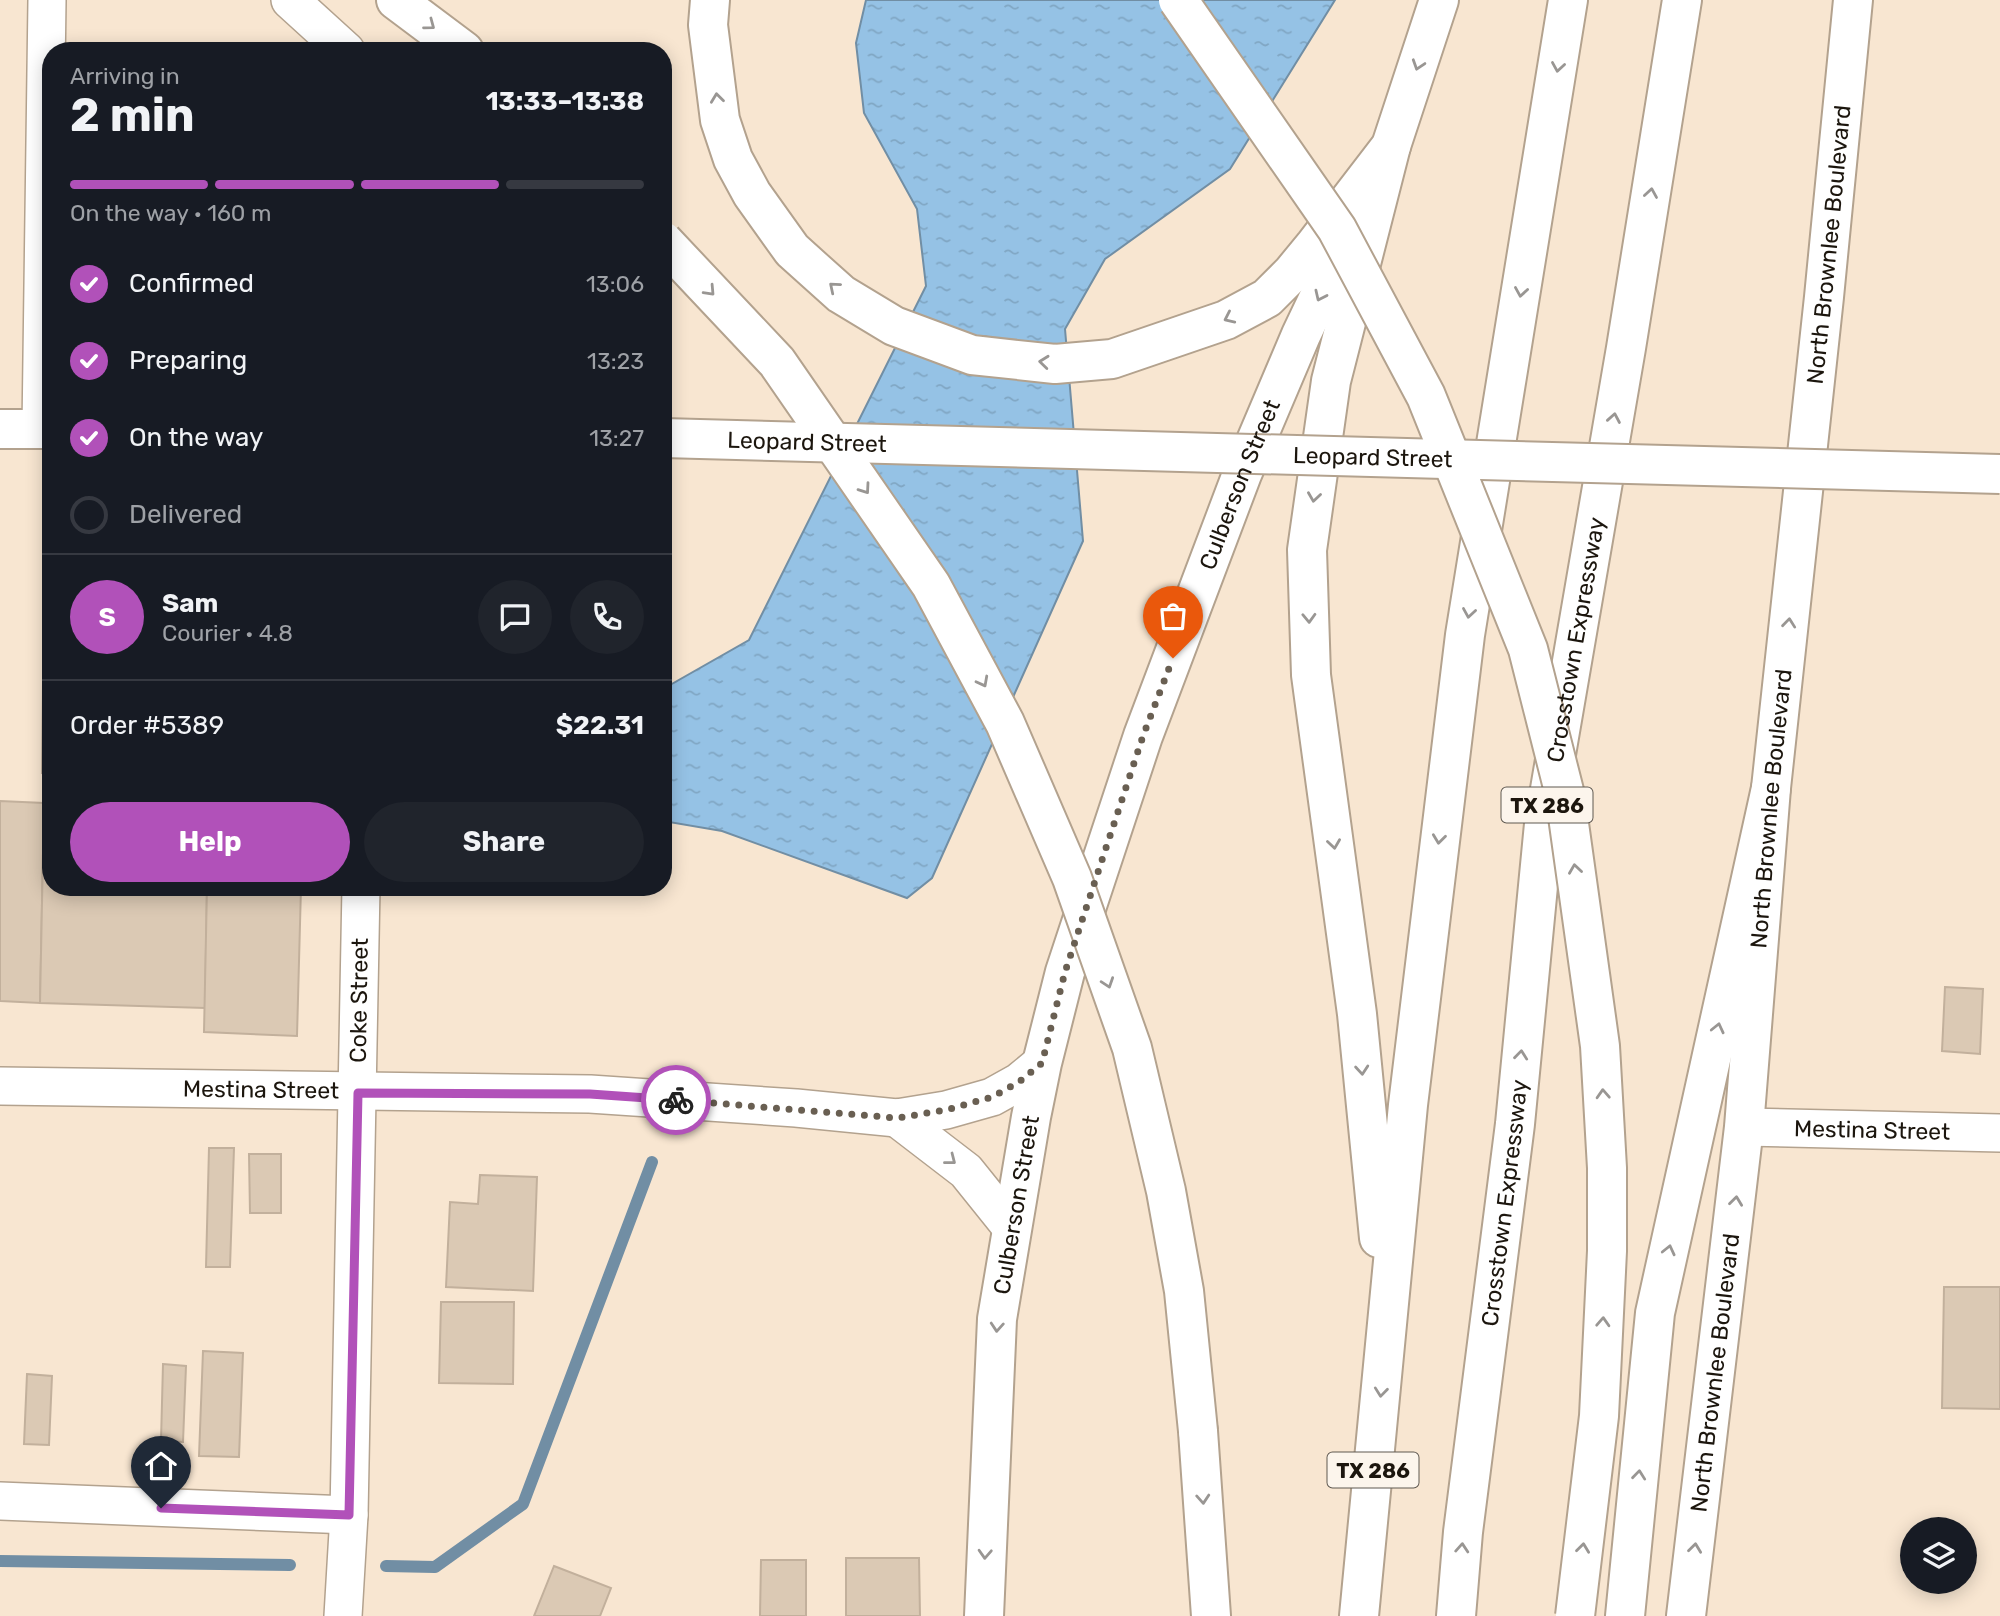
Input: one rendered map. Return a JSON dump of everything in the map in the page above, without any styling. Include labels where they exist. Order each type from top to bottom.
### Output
[{"type":"main road","points":[[396,0],[452,42]]},
{"type":"main road","points":[[710,0],[708,25],[720,120],[733,159],[752,194],[792,250],[841,294],[894,326],[972,355],[1055,364],[1112,359],[1226,320],[1267,298],[1308,254],[1391,146]]},
{"type":"main road","points":[[1178,0],[1337,229],[1426,396],[1528,649],[1565,795],[1600,1046],[1606,1168],[1606,1251],[1599,1416],[1575,1616]]},
{"type":"main road","points":[[1388,1324],[1357,1014],[1311,675],[1307,550],[1331,381],[1391,146],[1439,0]]},
{"type":"main road","name":"TX 286","points":[[1359,1616],[1408,1105],[1465,635],[1568,0]]},
{"type":"main road","name":"Crosstown Expressway","points":[[1457,1616],[1464,1518],[1515,1124],[1544,824],[1629,335],[1682,0]]},
{"type":"main road","name":"North Brownlee Boulevard","points":[[1686,1616],[1745,1127],[1771,788],[1823,311],[1853,0]]},
{"type":"main road","points":[[1847,59],[1874,0]]},
{"type":"main road","name":"Culberson Street","points":[[984,1616],[997,1319],[1011,1227],[1042,1063],[1065,972],[1143,736],[1242,474],[1301,335],[1391,146]]},
{"type":"main road","points":[[672,251],[777,362],[931,585],[1005,723],[1072,878],[1132,1048],[1166,1191],[1184,1291],[1198,1431],[1210,1616]]},
{"type":"main road","points":[[0,429],[42,429]]},
{"type":"main road","name":"Leopard Street","points":[[672,438],[2000,474]]},
{"type":"main road","points":[[1625,1616],[1655,1313],[1771,788]]},
{"type":"street","points":[[47,0],[47,42]]},
{"type":"street","points":[[290,0],[335,42]]},
{"type":"street","name":"Coke Street","points":[[344,1616],[349,1515],[361,896]]},
{"type":"street","name":"Mestina Street","points":[[0,1086],[358,1093],[590,1094],[897,1118],[946,1110],[992,1097],[1019,1082],[1042,1063]]},
{"type":"street","points":[[897,1118],[966,1171],[1011,1227]]},
{"type":"street","name":"Mestina Street","points":[[1745,1127],[2000,1133]]},
{"type":"street","points":[[0,1501],[349,1515]]},
{"type":"water","points":[[866,0],[1335,0],[1230,169],[1105,259],[1065,329],[1083,541],[932,878],[907,898],[722,831],[672,823],[672,684],[749,640],[926,286],[917,209],[864,113],[856,43]]},
{"type":"building","points":[[0,801],[42,803],[40,1003],[0,1001]]},
{"type":"building","points":[[42,896],[207,896],[205,1008],[40,1003]]},
{"type":"building","points":[[207,896],[301,896],[297,1036],[204,1032]]},
{"type":"building","points":[[1945,987],[1983,989],[1980,1054],[1942,1051]]},
{"type":"building","points":[[209,1148],[234,1148],[230,1267],[206,1267]]},
{"type":"building","points":[[249,1154],[281,1154],[281,1213],[250,1213]]},
{"type":"building","points":[[480,1175],[537,1177],[533,1291],[446,1287],[450,1202],[478,1204]]},
{"type":"building","points":[[1944,1287],[2000,1287],[2000,1409],[1942,1408]]},
{"type":"building","points":[[441,1302],[514,1302],[513,1384],[439,1383]]},
{"type":"building","points":[[203,1351],[243,1353],[239,1457],[199,1456]]},
{"type":"building","points":[[163,1364],[186,1366],[183,1442],[161,1441]]},
{"type":"building","points":[[27,1374],[52,1376],[49,1445],[24,1444]]},
{"type":"building","points":[[846,1558],[919,1558],[920,1616],[846,1616]]},
{"type":"building","points":[[761,1560],[806,1560],[806,1616],[760,1616]]},
{"type":"building","points":[[554,1566],[611,1588],[600,1616],[534,1616]]},
{"type":"waterway","points":[[386,1566],[435,1567],[523,1504],[652,1162]]},
{"type":"waterway","points":[[0,1561],[290,1565]]},
{"type":"way so far","points":[[676,1100],[897,1118],[946,1110],[992,1097],[1019,1082],[1042,1063],[1065,972],[1143,736],[1173,658]]},
{"type":"route","points":[[161,1508],[349,1515],[358,1093],[590,1094],[676,1100]]}]
